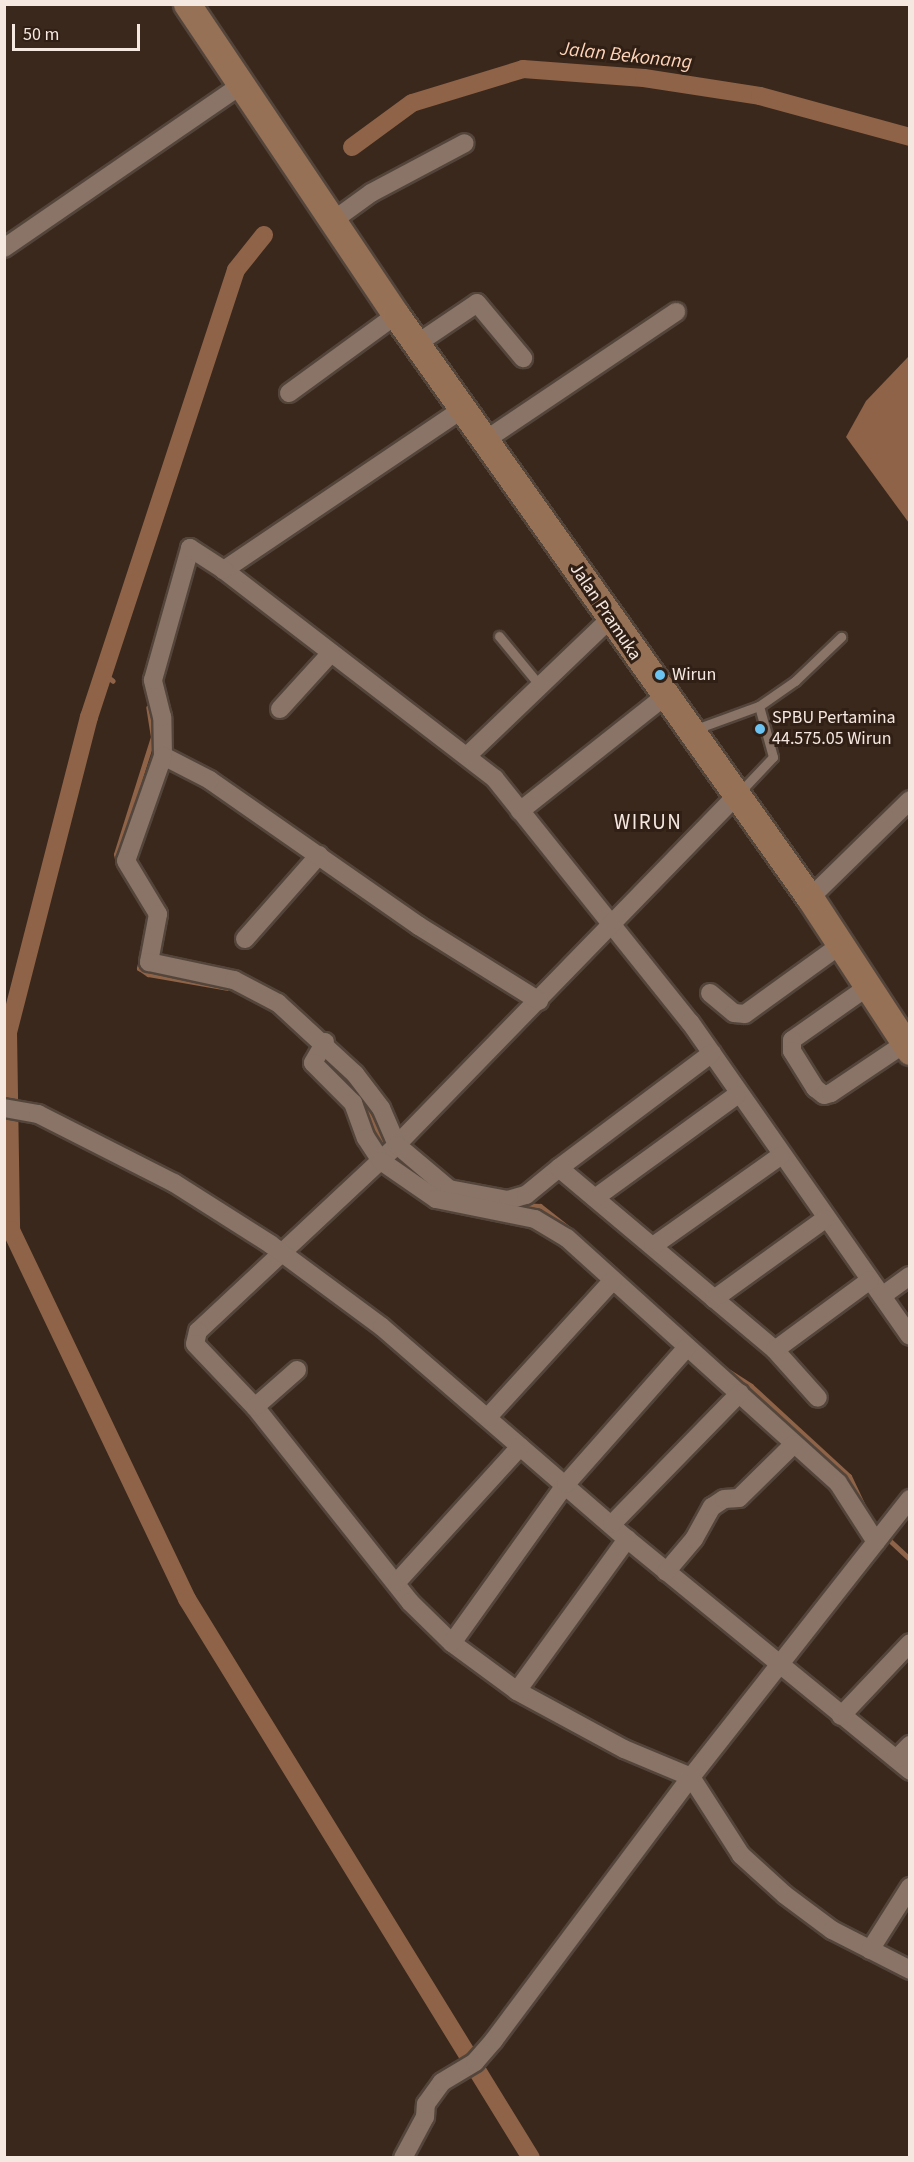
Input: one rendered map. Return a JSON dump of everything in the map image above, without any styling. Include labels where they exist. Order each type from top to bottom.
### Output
[{"type":"main road","name":"Jalan Pramuka","points":[[187,4],[325,213],[396,315],[487,439],[688,732],[810,898],[866,988],[907,1048]]},
{"type":"street","points":[[4,248],[241,85]]},
{"type":"street","points":[[325,213],[371,193],[465,143]]},
{"type":"street","points":[[418,343],[477,303],[523,358]]},
{"type":"street","points":[[487,439],[676,312]]},
{"type":"street","points":[[289,393],[396,315]]},
{"type":"street","points":[[224,570],[464,408]]},
{"type":"street","points":[[880,1537],[837,1483],[740,1393],[549,1225],[436,1199],[389,1153],[381,1108],[278,1003],[245,984],[149,962],[158,914],[126,861],[163,756],[162,717],[153,680],[190,548],[224,570],[468,755],[495,779],[712,1053],[737,1095],[909,1336]]},
{"type":"street","points":[[468,755],[610,619]]},
{"type":"street","points":[[280,709],[331,653]]},
{"type":"street","points":[[520,811],[664,697]]},
{"type":"street","points":[[163,756],[210,780],[419,926],[538,1001]]},
{"type":"street","points":[[735,797],[538,1001],[501,1033],[389,1153],[194,1337],[214,1369],[255,1407],[397,1582],[452,1643],[517,1691],[624,1749],[691,1777],[741,1855],[785,1895],[870,1950],[909,1970]]},
{"type":"street","points":[[810,898],[909,800]]},
{"type":"street","points":[[245,939],[319,855]]},
{"type":"street","points":[[710,993],[734,1013],[745,1014],[839,946]]},
{"type":"street","points":[[866,988],[792,1040],[792,1051],[815,1088],[824,1095],[831,1093],[907,1048]]},
{"type":"street","points":[[321,1046],[314,1063],[353,1102],[366,1138],[449,1189],[508,1200],[526,1195],[712,1053]]},
{"type":"street","points":[[595,1198],[737,1095]]},
{"type":"street","points":[[4,1108],[28,1111],[174,1183],[284,1254],[382,1327],[666,1572],[903,1765],[909,1745]]},
{"type":"street","points":[[653,1246],[780,1156]]},
{"type":"street","points":[[559,1168],[776,1350],[818,1398]]},
{"type":"street","points":[[714,1299],[825,1219]]},
{"type":"street","points":[[882,1296],[909,1276]]},
{"type":"street","points":[[488,1418],[613,1280]]},
{"type":"street","points":[[776,1350],[870,1280]]},
{"type":"street","points":[[452,1643],[566,1484],[687,1347]]},
{"type":"street","points":[[255,1407],[297,1370]]},
{"type":"street","points":[[612,1524],[740,1393]]},
{"type":"street","points":[[666,1572],[712,1507],[724,1499],[739,1498],[794,1444]]},
{"type":"street","points":[[397,1582],[520,1447]]},
{"type":"street","points":[[403,2157],[425,2117],[426,2104],[442,2082],[475,2062],[691,1777],[909,1499]]},
{"type":"street","points":[[517,1691],[627,1539]]},
{"type":"street","points":[[842,1716],[909,1642]]},
{"type":"street","points":[[870,1950],[909,1887]]},
{"type":"lane","points":[[499,636],[541,687]]},
{"type":"lane","points":[[688,732],[759,706],[795,681],[841,637]]},
{"type":"lane","points":[[735,797],[773,757],[759,706]]},
{"type":"shaded area","points":[[909,356],[909,523],[846,437],[866,401]]},
{"type":"waterway","name":"Jalan Bekonang","points":[[352,147],[412,103],[523,69],[644,78],[760,96],[910,137]]},
{"type":"waterway","points":[[264,235],[236,270],[89,717],[8,1032],[11,1230],[187,1599],[531,2158]]},
{"type":"waterway","points":[[104,674],[113,681]]},
{"type":"waterway","points":[[118,864],[116,854],[153,737],[148,707]]},
{"type":"waterway","points":[[145,940],[139,968],[148,974],[227,988]]},
{"type":"waterway","points":[[330,1062],[362,1101],[384,1147],[406,1168]]},
{"type":"waterway","points":[[520,1205],[540,1206],[573,1232]]},
{"type":"waterway","points":[[600,1256],[616,1270]]},
{"type":"waterway","points":[[725,1369],[751,1386],[849,1476],[867,1514]]},
{"type":"waterway","points":[[886,1537],[910,1559]]},
{"type":"place","name":"Wirun","points":[[660,675]]},
{"type":"place","name":"SPBU Pertamina 44.575.05 Wirun","points":[[760,729]]},
{"type":"district","name":"WIRUN","points":[[648,822]]}]
